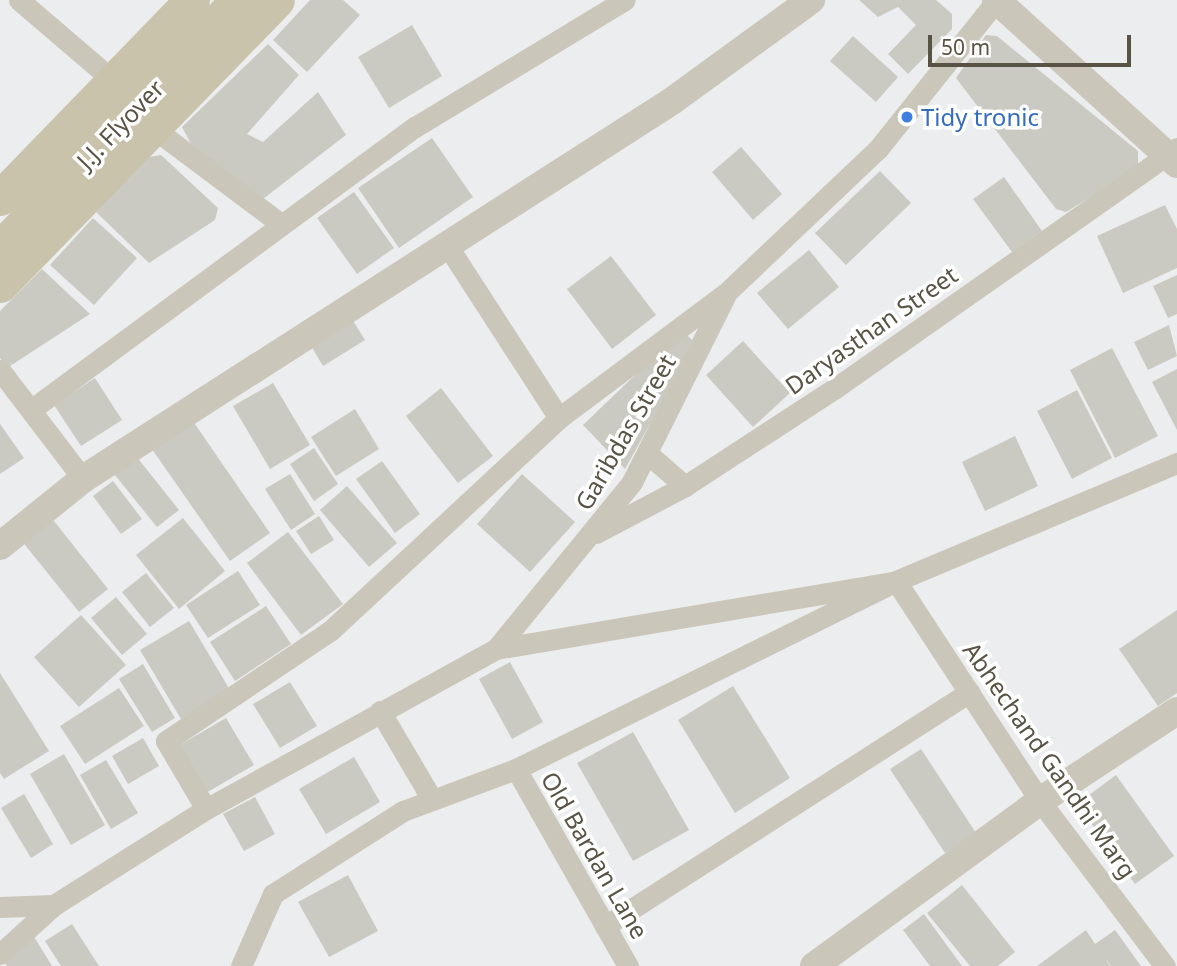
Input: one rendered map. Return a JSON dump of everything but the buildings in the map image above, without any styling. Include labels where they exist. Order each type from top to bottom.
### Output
[{"type":"main road","points":[[0,198],[192,0]]},
{"type":"main road","points":[[0,219],[212,0]]},
{"type":"main road","name":"J.J. Flyover","points":[[0,248],[238,0]]},
{"type":"main road","points":[[0,285],[277,0]]},
{"type":"street","points":[[19,0],[114,81]]},
{"type":"street","points":[[0,546],[83,479],[672,101],[811,0]]},
{"type":"street","points":[[206,809],[166,741],[330,631],[559,418],[725,294],[878,149],[996,0],[1174,156]]},
{"type":"street","points":[[32,409],[415,127],[615,4]]},
{"type":"street","points":[[153,128],[282,225]]},
{"type":"street","name":"Daryasthan Street","points":[[596,533],[685,486],[1174,156]]},
{"type":"street","points":[[447,245],[559,418]]},
{"type":"street","name":"Garibdas Street","points":[[496,649],[596,533],[648,454],[725,294]]},
{"type":"street","points":[[0,370],[83,479]]},
{"type":"street","points":[[648,454],[685,486]]},
{"type":"street","points":[[241,966],[273,894],[430,796],[516,769],[896,582],[1177,463]]},
{"type":"street","points":[[0,954],[54,905],[206,809],[496,649],[896,582]]},
{"type":"street","name":"Abhechand Gandhi Marg","points":[[896,582],[1040,801],[1165,966]]},
{"type":"street","points":[[605,926],[969,692]]},
{"type":"street","points":[[380,711],[430,796]]},
{"type":"street","points":[[814,966],[1040,801],[1177,711]]},
{"type":"street","name":"Old Bardan Lane","points":[[516,769],[628,966]]},
{"type":"street","points":[[0,907],[54,905]]},
{"type":"place","name":"Tidy tronic","points":[[907,117]]}]
